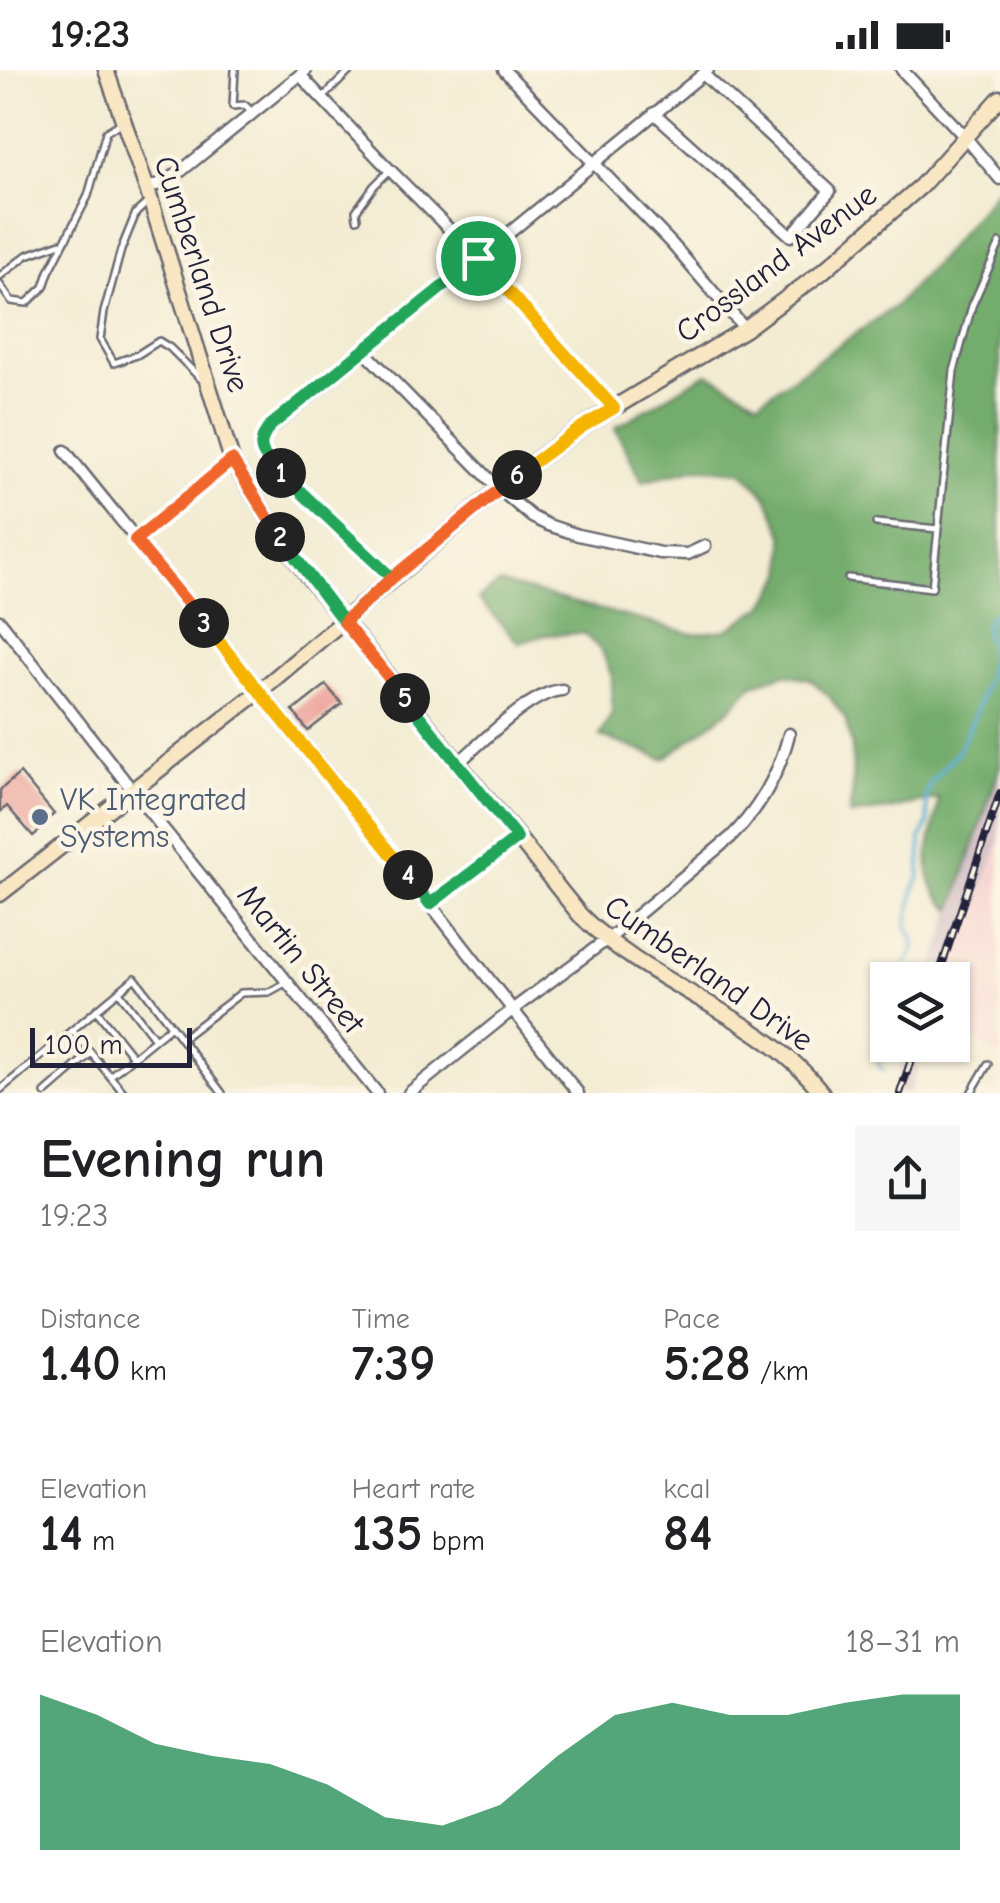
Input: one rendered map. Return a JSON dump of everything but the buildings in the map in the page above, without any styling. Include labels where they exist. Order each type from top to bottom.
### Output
[{"type":"main road","name":"Cumberland Drive","points":[[106,70],[232,460],[280,537],[580,915],[606,940],[652,973],[785,1053],[822,1093]]},
{"type":"main road","name":"Crossland Avenue","points":[[0,894],[261,690],[558,444],[744,329],[822,272],[921,186],[1000,98]]},
{"type":"street","points":[[504,70],[672,244],[744,329]]},
{"type":"street","points":[[902,70],[1000,179]]},
{"type":"street","points":[[149,194],[303,72],[322,98],[478,258],[614,408]]},
{"type":"street","points":[[392,578],[262,453],[261,439],[270,426],[478,258],[654,113],[705,72],[830,192],[790,236],[654,113]]},
{"type":"street","points":[[364,350],[499,489],[532,516],[578,535],[638,549],[678,555],[704,546]]},
{"type":"street","points":[[66,451],[261,690],[578,1093]]},
{"type":"street","points":[[135,540],[232,460]]},
{"type":"street","name":"Martin Street","points":[[0,621],[376,1093]]},
{"type":"street","points":[[457,764],[537,697],[562,690]]},
{"type":"street","points":[[410,1093],[712,854],[748,819],[776,774],[789,734]]},
{"type":"lane","points":[[235,70],[233,106],[245,105],[252,113]]},
{"type":"lane","points":[[322,98],[351,70]]},
{"type":"lane","points":[[0,286],[11,301],[27,303],[44,287],[88,196],[106,132],[124,121]]},
{"type":"lane","points":[[357,219],[356,210],[390,170]]},
{"type":"lane","points":[[149,194],[120,250],[100,339],[114,363],[137,355],[159,340],[209,386]]},
{"type":"lane","points":[[0,276],[28,255],[64,242]]},
{"type":"lane","points":[[848,578],[932,588],[954,370],[972,306],[1000,243]]},
{"type":"lane","points":[[876,523],[938,529]]},
{"type":"lane","points":[[430,904],[517,838]]},
{"type":"lane","points":[[0,1090],[135,978],[222,1093]]},
{"type":"lane","points":[[181,1039],[240,992],[270,992],[287,982]]},
{"type":"lane","points":[[119,992],[155,1039]]},
{"type":"lane","points":[[96,1010],[134,1057]]},
{"type":"lane","points":[[110,1076],[171,1026]]},
{"type":"lane","points":[[72,1030],[124,1093]]},
{"type":"lane","points":[[44,1093],[91,1053]]},
{"type":"lane","points":[[971,1093],[988,1064]]},
{"type":"shaded area","points":[[1000,766],[1000,840],[956,962],[935,962]]},
{"type":"shaded area","points":[[1000,840],[1000,1055],[970,1038],[970,962],[956,962]]},
{"type":"shaded area","points":[[903,1062],[920,1062],[909,1093],[893,1093]]},
{"type":"green space","points":[[996,190],[1000,194],[1000,766],[952,910],[940,898],[929,872],[939,798],[849,815],[852,747],[845,718],[810,679],[785,674],[753,684],[728,711],[664,759],[600,736],[612,713],[612,677],[602,651],[583,633],[545,635],[519,643],[478,599],[500,583],[693,634],[727,630],[765,605],[784,574],[784,535],[767,497],[742,471],[698,467],[642,481],[615,428],[707,373],[759,401],[894,307]]},
{"type":"waterway","points":[[907,962],[914,940],[907,926],[920,877],[921,838],[928,823],[926,795],[931,782],[959,750],[977,710],[991,652],[985,627],[992,613],[1000,612]]},
{"type":"waterway","points":[[878,1062],[883,1071]]},
{"type":"railway","points":[[943,962],[1000,793]]},
{"type":"railway","points":[[900,1093],[910,1062]]},
{"type":"place","name":"VK Integrated Systems","points":[[40,817]]},
{"type":"route","points":[[478,258],[270,426],[261,439],[262,453],[273,466],[392,578],[344,622],[280,537],[232,460],[135,540],[261,690],[430,904],[517,838],[344,622],[511,479],[614,408],[478,258]]}]
